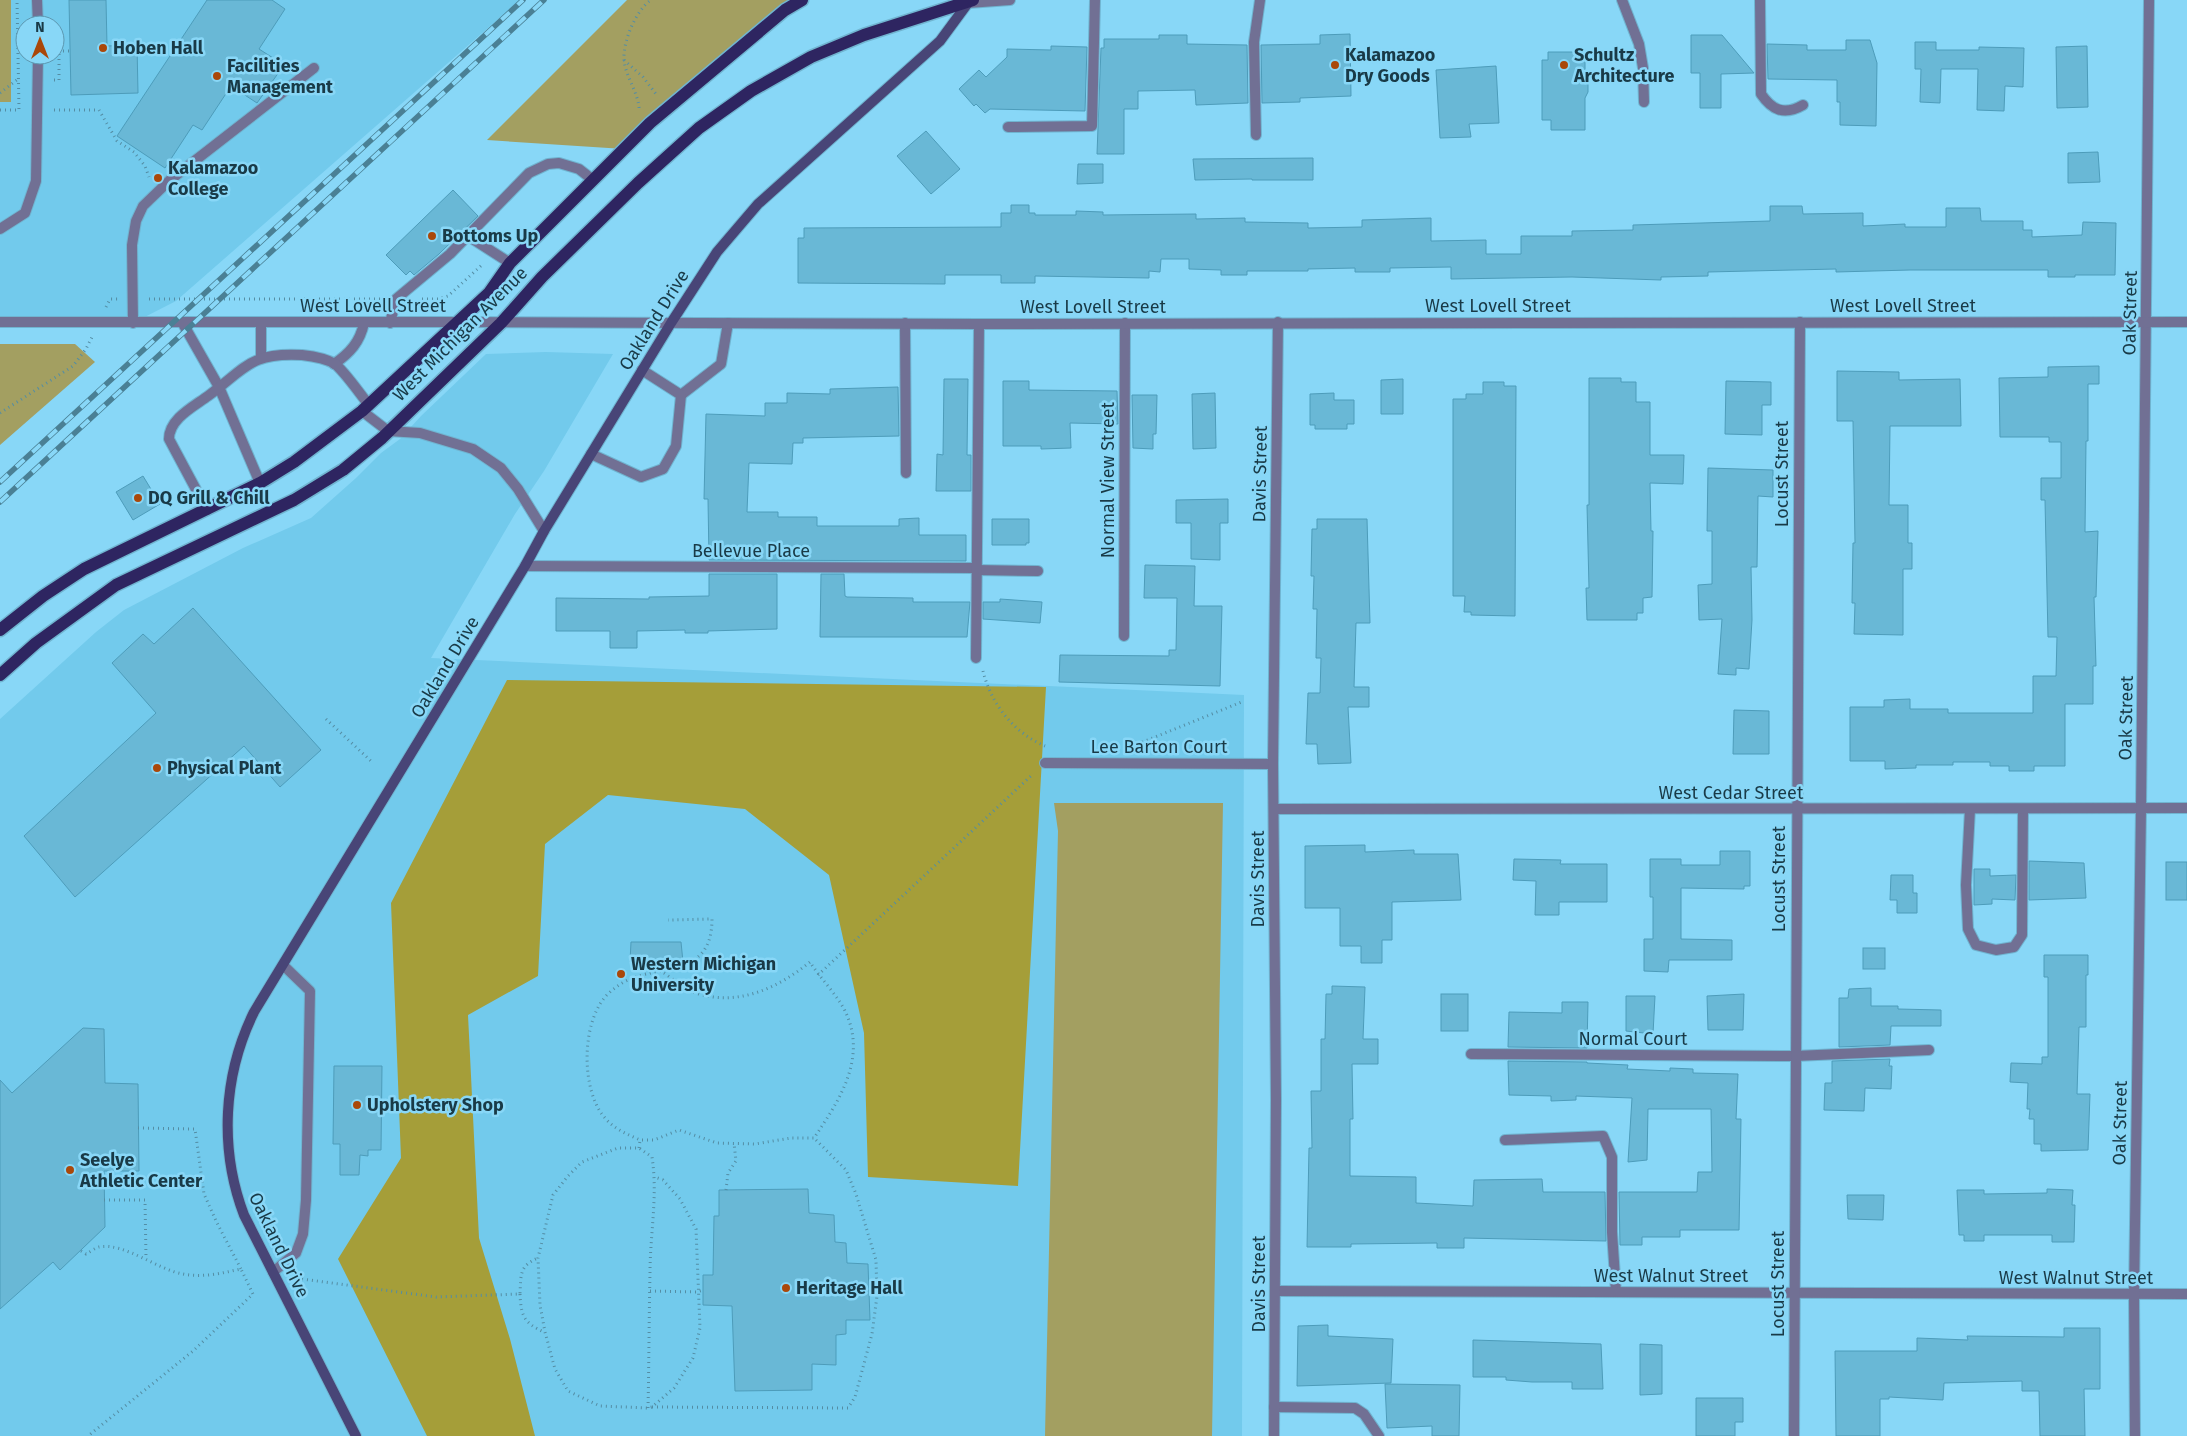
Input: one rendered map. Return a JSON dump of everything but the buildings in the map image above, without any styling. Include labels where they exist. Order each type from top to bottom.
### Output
[{"type":"main road","name":"West Michigan Avenue","points":[[0,630],[43,596],[84,569],[260,483],[294,462],[366,408],[489,293],[510,263],[650,123],[785,10],[802,0]]},
{"type":"main road","name":"West Michigan Avenue","points":[[0,675],[36,643],[116,584],[294,500],[343,470],[388,431],[501,323],[542,277],[638,183],[699,128],[750,91],[811,57],[864,34],[970,1]]},
{"type":"main road","name":"Oakland Drive","points":[[356,1436],[244,1214],[234,1189],[228,1125],[231,1076],[242,1037],[254,1012],[284,966],[525,566],[544,530],[590,454],[671,323],[718,252],[758,204],[940,41],[970,1]]},
{"type":"street","points":[[37,0],[38,15]]},
{"type":"street","points":[[970,1],[1010,0]]},
{"type":"street","points":[[1008,127],[1092,126],[1094,0]]},
{"type":"street","points":[[1256,135],[1254,42],[1260,0]]},
{"type":"street","points":[[1622,0],[1639,44],[1643,68],[1644,102]]},
{"type":"street","points":[[1760,0],[1761,94],[1768,105],[1781,110],[1792,111],[1803,105]]},
{"type":"street","name":"Oak Street","points":[[2135,1436],[2134,1294],[2147,322],[2149,0]]},
{"type":"street","points":[[0,229],[25,213],[36,182],[38,65]]},
{"type":"street","points":[[133,323],[132,245],[136,221],[143,206],[170,180],[314,68]]},
{"type":"street","points":[[390,324],[396,299],[450,254],[530,173],[548,164],[571,165],[579,168],[593,180]]},
{"type":"street","points":[[468,236],[510,263]]},
{"type":"street","name":"West Lovell Street","points":[[0,322],[1125,324],[1278,322],[2187,322]]},
{"type":"street","points":[[182,322],[220,387],[260,483]]},
{"type":"street","points":[[261,322],[261,357]]},
{"type":"street","name":"Davis Street","points":[[1274,1436],[1274,809],[1272,764],[1278,322]]},
{"type":"street","name":"Locust Street","points":[[1794,1436],[1800,322]]},
{"type":"street","points":[[590,454],[641,477],[664,469],[676,446],[681,395],[721,364],[728,323]]},
{"type":"street","points":[[334,364],[353,349],[362,333],[364,324]]},
{"type":"street","points":[[905,324],[906,473]]},
{"type":"street","points":[[976,658],[979,324]]},
{"type":"street","name":"Normal View Street","points":[[1124,636],[1125,324]]},
{"type":"street","points":[[207,510],[169,439],[169,430],[182,415],[248,364],[261,357],[279,354],[308,356],[334,364],[366,408],[388,431],[420,433],[473,449],[501,468],[518,489],[544,530]]},
{"type":"street","points":[[642,370],[681,395]]},
{"type":"street","name":"Bellevue Place","points":[[525,566],[1038,571]]},
{"type":"street","name":"Lee Barton Court","points":[[1045,764],[1272,764]]},
{"type":"street","name":"West Cedar Street","points":[[1274,809],[2187,808]]},
{"type":"street","points":[[1970,809],[1966,884],[1968,929],[1976,945],[1996,950],[2014,947],[2022,935],[2023,809]]},
{"type":"street","points":[[273,1272],[296,1253],[302,1234],[306,1200],[310,991],[284,966]]},
{"type":"street","name":"Normal Court","points":[[1471,1054],[1795,1056],[1929,1050]]},
{"type":"street","points":[[1505,1140],[1603,1136],[1612,1157],[1612,1232],[1616,1292]]},
{"type":"street","name":"West Walnut Street","points":[[1275,1291],[2187,1294]]},
{"type":"street","points":[[1274,1407],[1355,1408],[1364,1414],[1379,1436]]},
{"type":"path","points":[[0,110],[18,110],[17,0]]},
{"type":"path","points":[[65,51],[70,51]]},
{"type":"path","points":[[624,59],[643,77],[656,94]]},
{"type":"path","points":[[50,87],[50,79],[60,80],[58,65]]},
{"type":"path","points":[[0,93],[18,79]]},
{"type":"path","points":[[50,102],[50,110],[99,110],[117,141],[134,152],[145,166],[149,177],[155,180]]},
{"type":"path","points":[[110,299],[438,299],[448,296]]},
{"type":"path","points":[[0,413],[73,366],[86,349]]},
{"type":"path","points":[[976,658],[981,663],[992,697],[1002,712],[1028,739],[1046,747]]},
{"type":"path","points":[[1125,748],[1244,701]]},
{"type":"path","points":[[326,719],[372,762]]},
{"type":"path","points":[[818,976],[1045,764]]},
{"type":"path","points":[[650,1408],[650,1291],[655,1177],[652,1157],[640,1148],[618,1148],[582,1162],[553,1195],[538,1258],[540,1305],[555,1369],[568,1391],[600,1406],[650,1408],[848,1408],[855,1397],[872,1334],[877,1296],[876,1260],[856,1194],[846,1170],[814,1138],[791,1138],[755,1144],[717,1143],[679,1130],[654,1140],[640,1140],[615,1128],[603,1117],[594,1099],[586,1058],[588,1037],[596,1012],[608,994],[630,977],[685,966],[708,948],[712,931],[712,919],[668,920]]},
{"type":"path","points":[[661,970],[696,993],[718,997],[750,996],[794,975],[810,962],[818,976],[846,1012],[852,1036],[852,1067],[843,1092],[814,1138]]},
{"type":"path","points":[[88,1436],[193,1351],[253,1294],[204,1194],[195,1129],[138,1128]]},
{"type":"path","points":[[640,1140],[640,1148]]},
{"type":"path","points":[[726,1190],[728,1173],[736,1161],[734,1143]]},
{"type":"path","points":[[650,1408],[674,1388],[693,1358],[700,1328],[700,1304],[697,1292],[696,1229],[680,1199],[663,1180],[655,1177]]},
{"type":"path","points":[[104,1200],[145,1200],[146,1258]]},
{"type":"path","points":[[81,1251],[86,1254],[97,1247],[107,1246],[146,1258],[169,1270],[183,1274],[214,1275],[241,1269]]},
{"type":"path","points":[[538,1258],[528,1262],[524,1267],[520,1294],[522,1311],[526,1321],[531,1326],[545,1332]]},
{"type":"path","points":[[302,1279],[436,1297],[520,1294]]},
{"type":"path","points":[[650,1291],[697,1292],[703,1290]]},
{"type":"shaded area","name":"Kalamazoo College","points":[[0,0],[520,0],[176,301],[133,323],[0,322]]},
{"type":"shaded area","points":[[0,0],[11,0],[11,102],[0,102]]},
{"type":"shaded area","points":[[627,0],[802,0],[624,149],[487,140]]},
{"type":"shaded area","points":[[0,344],[75,344],[95,362],[0,445]]},
{"type":"shaded area","name":"Western Michigan University","points":[[546,352],[613,354],[544,471],[515,514],[431,658],[1244,695],[1242,1436],[0,1436],[0,719],[96,632],[124,610],[243,548],[311,518],[381,453],[400,439],[421,416],[486,354]]},
{"type":"shaded area","points":[[507,680],[1046,687],[1018,1186],[868,1177],[864,1033],[829,875],[745,809],[608,795],[545,844],[538,976],[468,1015],[479,1238],[510,1339],[535,1436],[427,1436],[338,1259],[401,1158],[391,903]]},
{"type":"shaded area","points":[[1054,803],[1223,803],[1212,1436],[1045,1436],[1058,831]]},
{"type":"railway","points":[[0,482],[523,0]]},
{"type":"railway","points":[[0,502],[544,0]]},
{"type":"place","name":"Hoben Hall","points":[[103,48]]},
{"type":"place","name":"Kalamazoo Dry Goods","points":[[1335,65]]},
{"type":"place","name":"Schultz Architecture","points":[[1564,65]]},
{"type":"place","name":"Facilities Management","points":[[217,76]]},
{"type":"place","name":"Kalamazoo College","points":[[158,178]]},
{"type":"place","name":"Bottoms Up","points":[[432,236]]},
{"type":"place","name":"DQ Grill & Chill","points":[[138,498]]},
{"type":"place","name":"Physical Plant","points":[[157,768]]},
{"type":"place","name":"Western Michigan University","points":[[621,974]]},
{"type":"place","name":"Upholstery Shop","points":[[357,1105]]},
{"type":"place","name":"Seelye Athletic Center","points":[[70,1170]]},
{"type":"place","name":"Heritage Hall","points":[[786,1288]]}]
